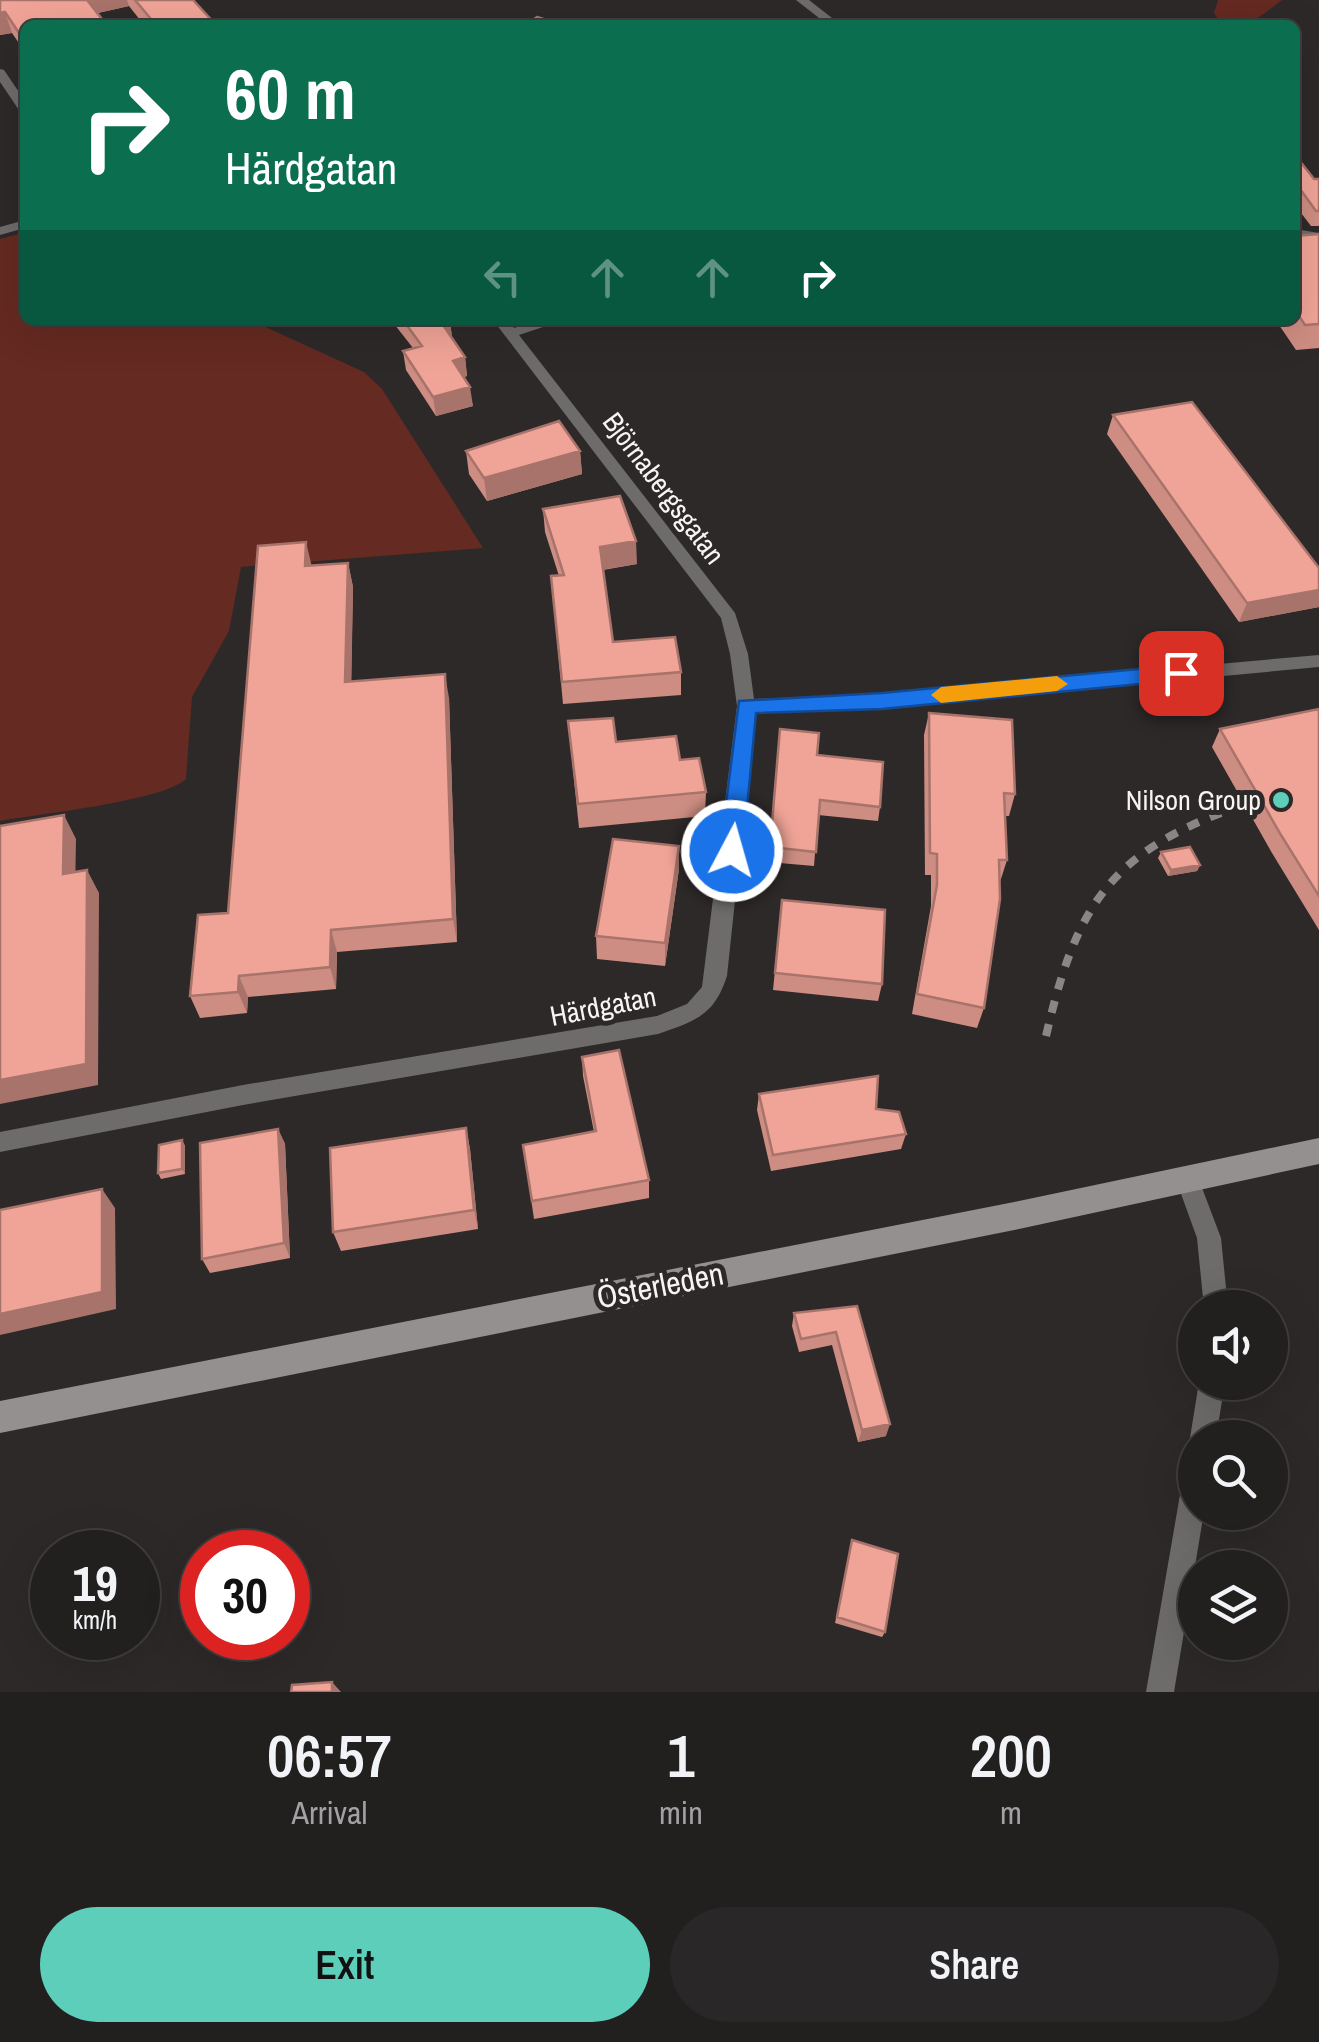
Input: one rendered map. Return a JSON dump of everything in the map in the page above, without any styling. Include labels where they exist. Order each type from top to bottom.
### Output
[{"type":"main road","name":"Österleden","points":[[0,1417],[1319,1151]]},
{"type":"street","points":[[802,0],[828,20]]},
{"type":"street","points":[[0,74],[20,103]]},
{"type":"street","name":"Björnabergsgatan","points":[[506,326],[729,617],[740,654],[746,706]]},
{"type":"street","points":[[746,706],[882,701],[1319,661]]},
{"type":"street","name":"Härdgatan","points":[[0,1142],[243,1094],[628,1031],[695,1011],[711,991],[716,976],[746,706]]},
{"type":"street","points":[[1188,1180],[1208,1238],[1214,1290]]},
{"type":"street","points":[[1160,1692],[1187,1530]]},
{"type":"shaded area","points":[[1218,0],[1282,0],[1251,20],[1219,20],[1214,13]]},
{"type":"shaded area","points":[[20,233],[20,325],[261,325],[364,372],[382,389],[483,548],[241,567],[229,631],[192,697],[186,779],[173,787],[127,800],[0,821],[0,239]]},
{"type":"building","points":[[0,0],[87,0],[103,20],[20,20],[20,34],[5,12],[0,13]]},
{"type":"building","points":[[135,0],[193,0],[211,20],[152,20]]},
{"type":"building","points":[[1300,161],[1314,179],[1319,179],[1316,211],[1300,189]]},
{"type":"building","points":[[1319,234],[1319,324],[1305,325],[1300,318],[1300,236]]},
{"type":"building","points":[[407,325],[443,325],[465,357],[453,361],[470,387],[433,397],[403,351],[422,346]]},
{"type":"building","points":[[1192,402],[1319,568],[1319,590],[1247,603],[1113,415]]},
{"type":"building","points":[[559,421],[580,451],[484,478],[466,451]]},
{"type":"building","points":[[620,496],[636,541],[600,547],[613,642],[675,637],[681,672],[562,682],[551,576],[564,575],[543,509]]},
{"type":"building","points":[[306,542],[305,566],[348,563],[345,682],[445,674],[453,919],[331,930],[330,967],[239,976],[238,992],[190,996],[198,915],[228,913],[258,546]]},
{"type":"building","name":"Nilson Group","points":[[1319,709],[1319,896],[1220,729]]},
{"type":"building","points":[[929,713],[1012,720],[1015,794],[1004,793],[1007,860],[999,860],[1000,899],[984,1008],[917,994],[937,885],[937,854],[930,853]]},
{"type":"building","points":[[613,718],[616,742],[676,736],[680,760],[699,758],[706,792],[578,804],[568,721]]},
{"type":"building","points":[[780,729],[819,733],[817,755],[883,762],[880,807],[820,800],[816,852],[770,847]]},
{"type":"building","points":[[64,815],[63,874],[87,870],[86,1064],[0,1080],[0,826]]},
{"type":"building","points":[[613,839],[679,846],[665,943],[596,936]]},
{"type":"building","points":[[1190,847],[1200,865],[1171,870],[1161,852]]},
{"type":"building","points":[[782,900],[885,910],[882,984],[775,973]]},
{"type":"building","points":[[619,1050],[649,1180],[532,1201],[523,1145],[596,1131],[582,1057]]},
{"type":"building","points":[[878,1076],[876,1109],[899,1112],[906,1134],[773,1155],[759,1094]]},
{"type":"building","points":[[466,1128],[474,1210],[333,1232],[330,1148]]},
{"type":"building","points":[[278,1129],[284,1243],[202,1259],[200,1143]]},
{"type":"building","points":[[182,1140],[182,1169],[158,1173],[159,1145]]},
{"type":"building","points":[[102,1189],[102,1292],[0,1314],[0,1210]]},
{"type":"building","points":[[857,1306],[890,1424],[862,1430],[836,1332],[801,1339],[794,1313]]},
{"type":"building","points":[[852,1540],[898,1554],[885,1632],[837,1617]]},
{"type":"building","points":[[332,1682],[332,1692],[291,1692],[292,1685]]},
{"type":"railway","points":[[1046,1036],[1071,952],[1086,918],[1106,889],[1129,864],[1159,843],[1240,806]]},
{"type":"slow traffic","points":[[941,695],[1057,684]]},
{"type":"place","name":"Nilson Group","points":[[1281,800]]},
{"type":"route","points":[[732,851],[746,706],[882,701],[1181,673]]}]
